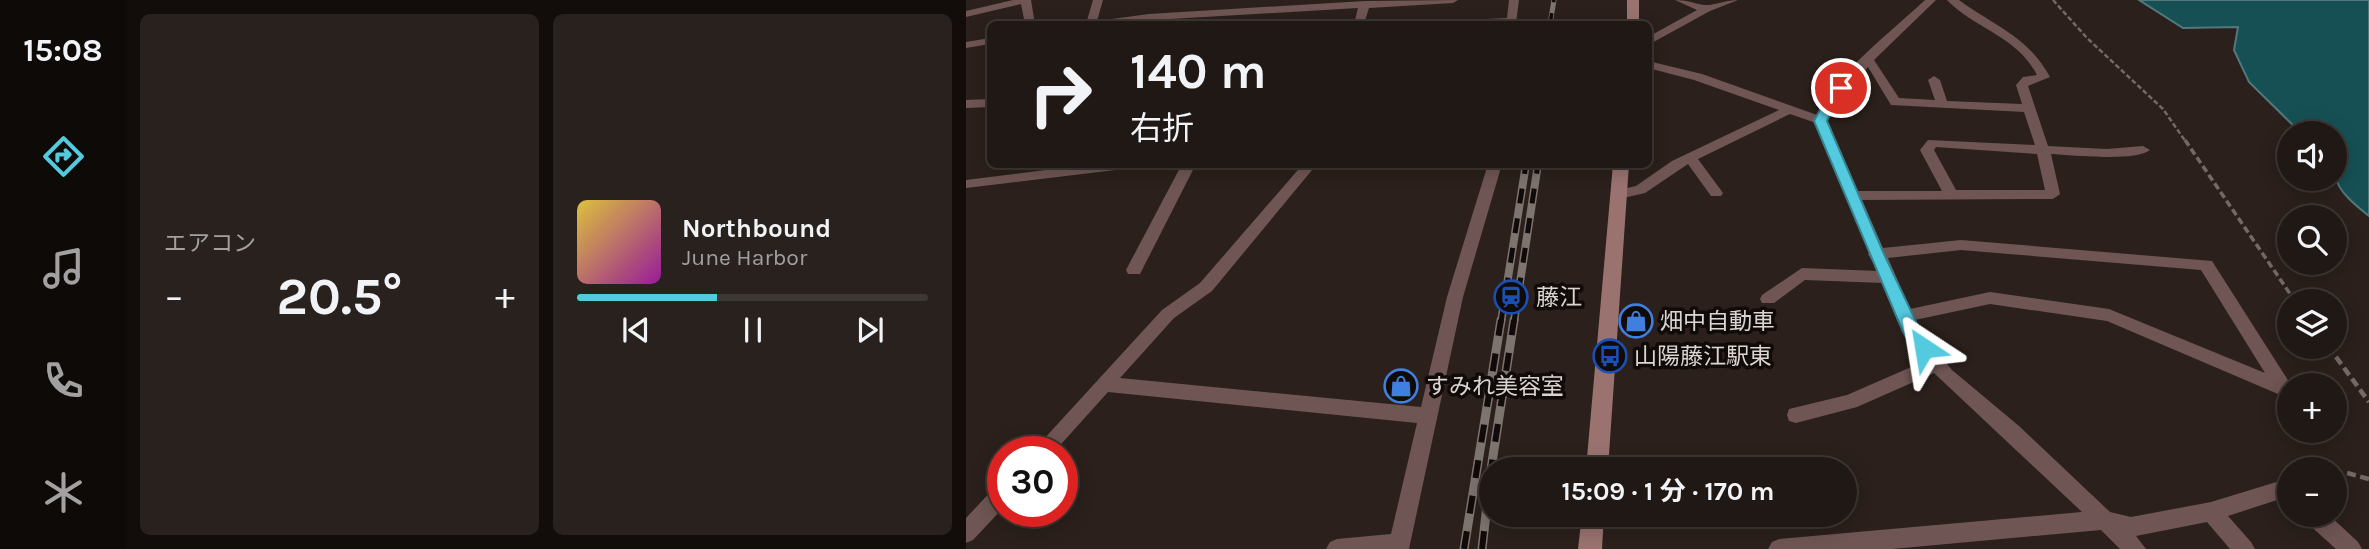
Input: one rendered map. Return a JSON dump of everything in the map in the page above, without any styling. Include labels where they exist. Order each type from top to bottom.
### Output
[{"type":"main road","points":[[1633,0],[1633,21]]},
{"type":"main road","points":[[1598,457],[1621,168]]},
{"type":"main road","points":[[1590,549],[1592,527]]},
{"type":"street","points":[[966,14],[1026,0],[1030,21]]},
{"type":"street","points":[[1092,21],[1098,0]]},
{"type":"street","points":[[1120,21],[1149,17],[1453,0]]},
{"type":"street","points":[[1512,21],[1514,0]]},
{"type":"street","points":[[1680,0],[1706,9]]},
{"type":"street","points":[[1652,40],[1706,9],[1733,0]]},
{"type":"street","points":[[1931,0],[1868,60],[1830,101],[1821,121],[1876,254],[1912,332],[1946,375],[2012,432],[2135,549]]},
{"type":"street","points":[[1852,196],[2053,194],[2043,150],[2022,85],[2027,80],[2044,77],[2039,64],[2017,40],[1969,15],[1952,0]]},
{"type":"street","points":[[1360,21],[1365,4]]},
{"type":"street","points":[[966,45],[987,42]]},
{"type":"street","points":[[1868,60],[1877,70],[1895,102],[2029,108]]},
{"type":"street","points":[[1652,65],[1698,77],[1821,121]]},
{"type":"street","points":[[1934,80],[1942,104]]},
{"type":"street","points":[[966,104],[987,103]]},
{"type":"street","points":[[1619,194],[1640,190],[1677,164],[1787,111]]},
{"type":"street","points":[[1952,195],[1927,150],[1933,143],[2107,153],[2143,150]]},
{"type":"street","points":[[1691,159],[1716,193]]},
{"type":"street","points":[[966,184],[1091,168]]},
{"type":"street","points":[[1134,270],[1187,168]]},
{"type":"street","points":[[1056,436],[1168,314],[1206,287],[1308,168]]},
{"type":"street","points":[[1337,549],[1399,546],[1455,297],[1494,168]]},
{"type":"street","points":[[1876,254],[1961,245],[2206,265],[2284,389],[2109,315],[1990,298],[1905,316]]},
{"type":"street","points":[[1768,299],[1802,274],[1886,276]]},
{"type":"street","points":[[1796,415],[1851,402],[1937,364]]},
{"type":"street","points":[[1104,384],[1428,416]]},
{"type":"street","points":[[1779,549],[2105,520],[2131,527],[2211,512],[2277,491]]},
{"type":"street","points":[[966,533],[987,510]]},
{"type":"street","points":[[2211,512],[2244,549]]},
{"type":"street","points":[[2326,527],[2351,549]]},
{"type":"path","points":[[2053,0],[2087,38],[2163,109],[2287,289]]},
{"type":"path","points":[[2338,359],[2369,402]]},
{"type":"path","points":[[2347,473],[2369,479]]},
{"type":"water","points":[[2139,0],[2369,0],[2369,216],[2342,191],[2347,191],[2347,121],[2289,121],[2249,82],[2234,50],[2238,27],[2183,28]]},
{"type":"railway","points":[[1550,21],[1554,0]]},
{"type":"railway","points":[[1501,322],[1525,168]]},
{"type":"railway","points":[[1514,322],[1537,168]]},
{"type":"railway","points":[[1464,549],[1501,320]]},
{"type":"railway","points":[[1482,549],[1491,469],[1514,320]]},
{"type":"place","name":"藤江","points":[[1511,297]]},
{"type":"place","name":"畑中自動車","points":[[1636,321]]},
{"type":"place","name":"山陽藤江駅東","points":[[1610,356]]},
{"type":"place","name":"すみれ美容室","points":[[1401,386]]},
{"type":"route","points":[[1841,88],[1830,101],[1821,121],[1876,254],[1912,332],[1924,348]]}]
